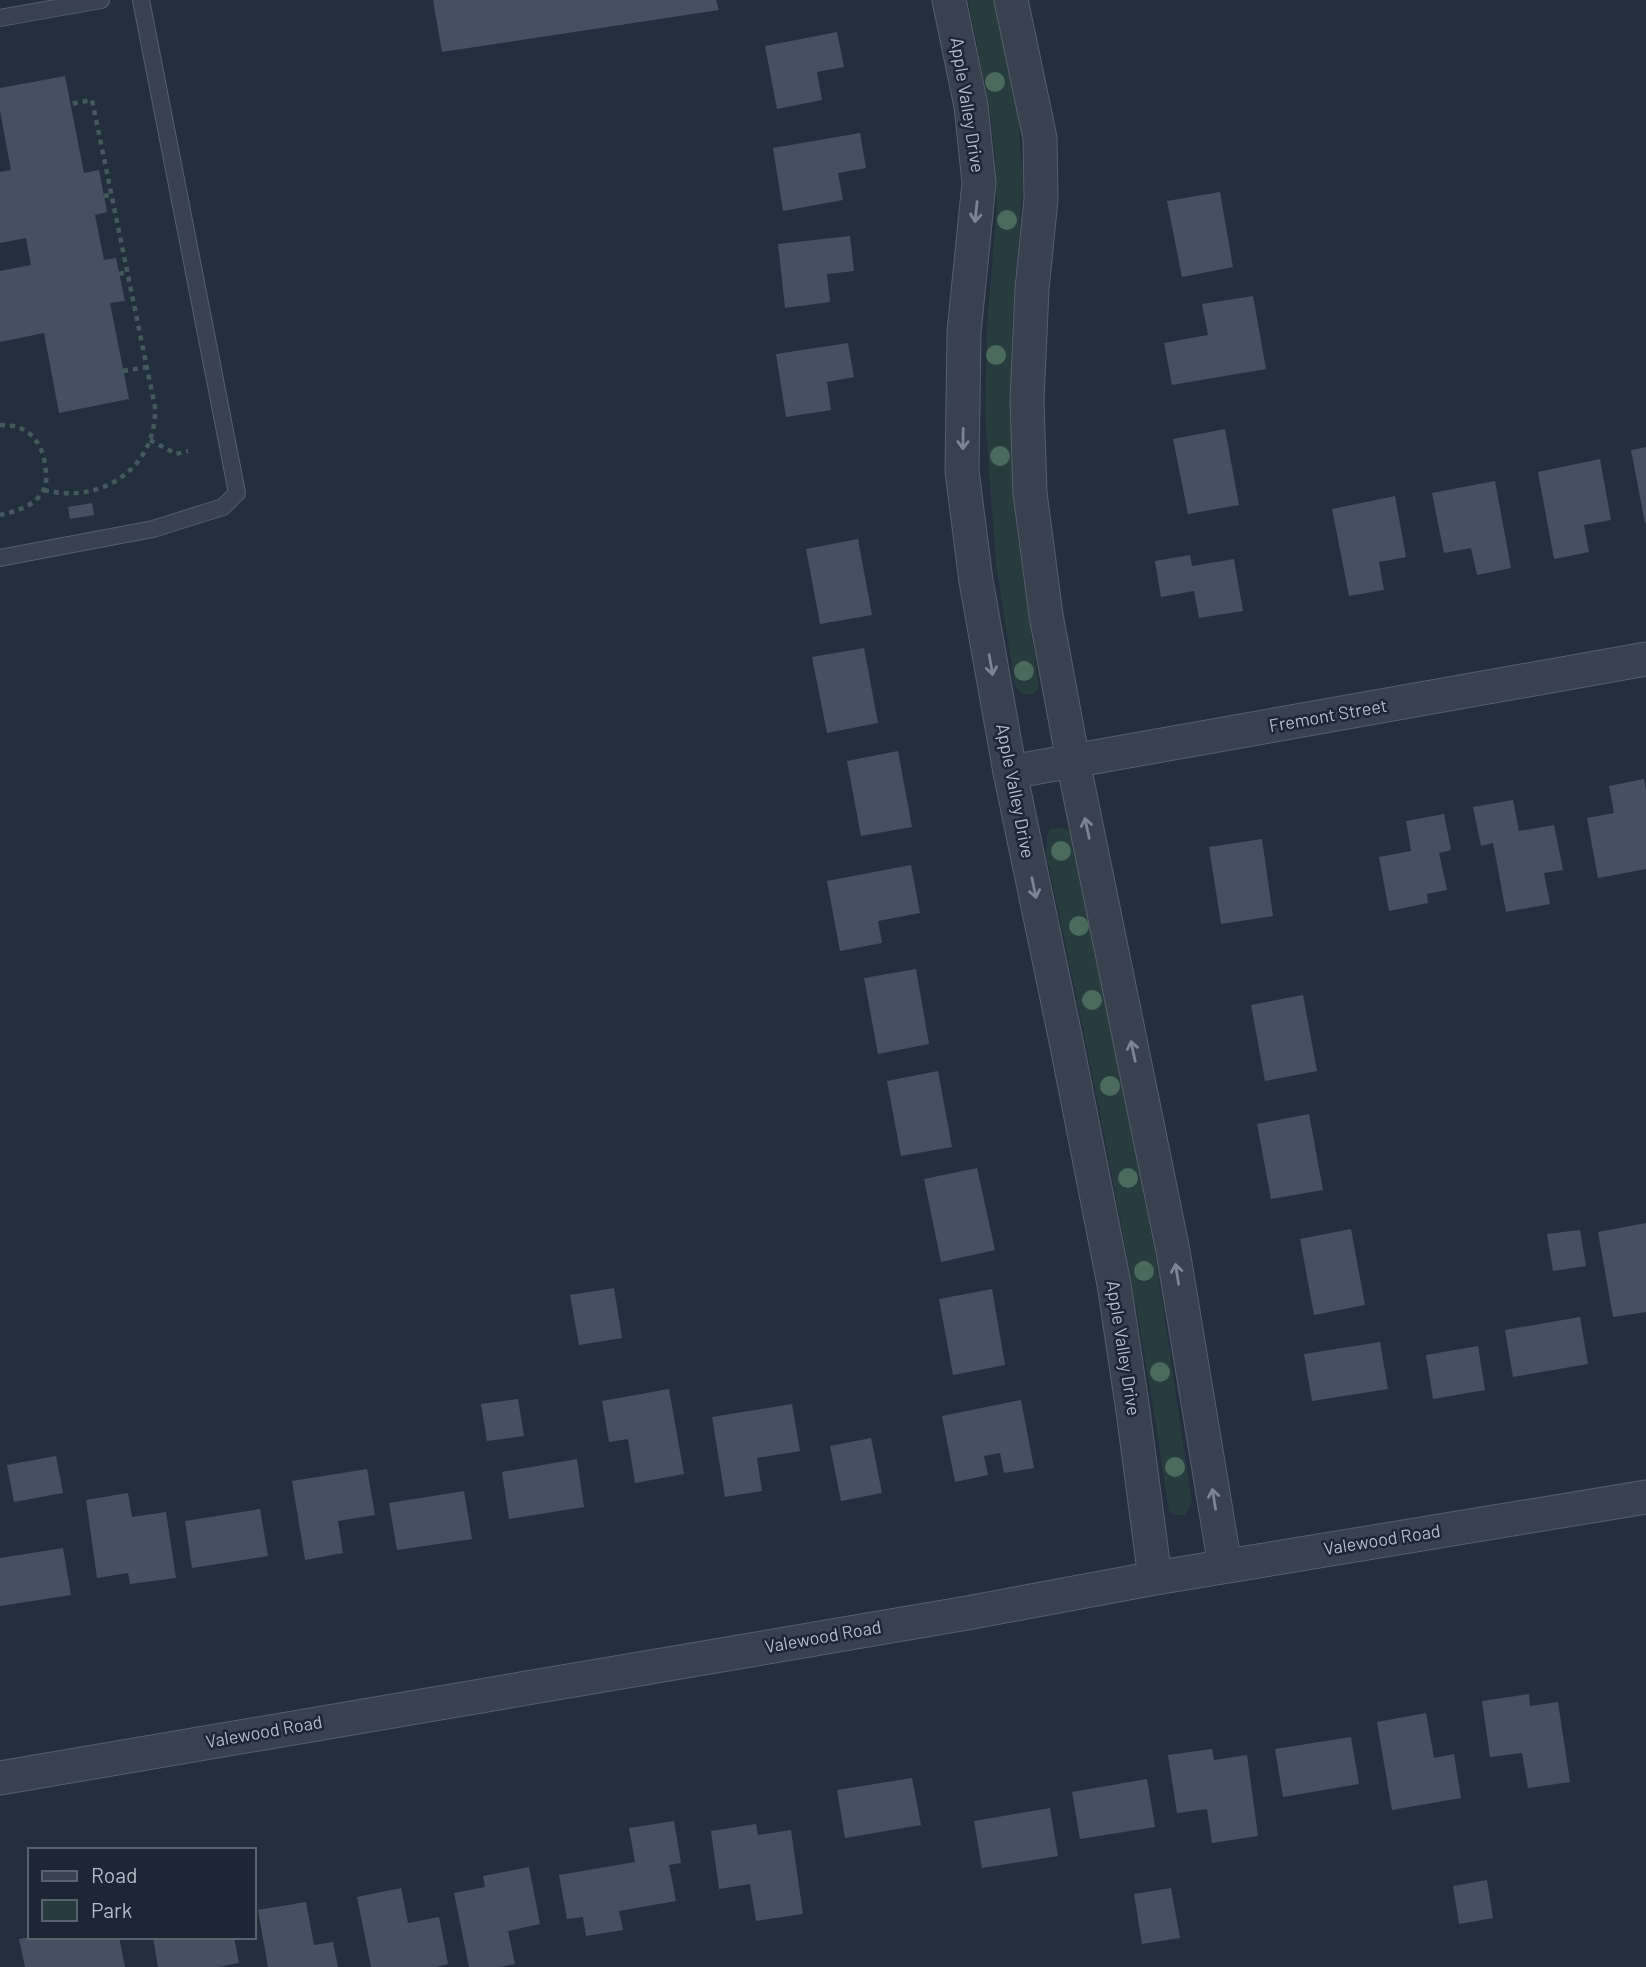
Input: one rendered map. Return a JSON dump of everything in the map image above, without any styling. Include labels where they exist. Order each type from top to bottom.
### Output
[{"type":"street","name":"Apple Valley Drive","points":[[949,0],[971,106],[979,183],[964,332],[962,471],[976,581],[1010,772],[1114,1283],[1154,1578]]},
{"type":"street","points":[[1011,0],[1040,138],[1041,199],[1032,289],[1027,400],[1030,493],[1046,615],[1073,761],[1173,1251],[1224,1566]]},
{"type":"street","name":"Fremont Street","points":[[1010,772],[1646,659]]},
{"type":"street","name":"Valewood Road","points":[[0,1778],[1224,1566],[1646,1497]]},
{"type":"lane","points":[[0,18],[101,0]]},
{"type":"lane","points":[[0,558],[153,529],[223,507],[237,493],[141,0]]},
{"type":"path","points":[[44,490],[74,495],[121,479],[133,469],[150,440],[156,422],[92,100],[71,104]]},
{"type":"path","points":[[104,196],[111,195]]},
{"type":"path","points":[[119,274],[127,272]]},
{"type":"path","points":[[123,371],[147,367]]},
{"type":"path","points":[[0,425],[12,424],[24,429],[36,439],[43,454],[46,476],[44,490],[35,500],[25,508],[0,515]]},
{"type":"path","points":[[150,440],[176,454],[188,451]]},
{"type":"green space","points":[[968,0],[994,0],[1018,118],[1023,181],[1012,324],[1010,411],[1016,525],[1039,688],[1033,694],[1022,694],[1015,686],[996,564],[985,414],[987,324],[997,203],[995,158],[990,111]]},
{"type":"green space","points":[[1061,827],[1071,830],[1155,1253],[1192,1503],[1185,1515],[1169,1512],[1113,1181],[1046,853],[1050,829]]},
{"type":"building","points":[[433,0],[716,0],[719,10],[442,52]]},
{"type":"building","points":[[837,32],[844,67],[817,72],[822,100],[777,109],[765,46]]},
{"type":"building","points":[[65,76],[84,173],[99,170],[107,212],[95,215],[104,260],[116,258],[125,301],[110,303],[129,399],[59,413],[44,333],[0,342],[0,271],[31,265],[26,238],[0,243],[0,172],[11,170],[0,111],[0,88]]},
{"type":"building","points":[[860,133],[866,168],[838,173],[843,200],[783,211],[773,148]]},
{"type":"building","points":[[1220,192],[1233,267],[1182,277],[1167,201]]},
{"type":"building","points":[[850,236],[854,271],[827,274],[830,302],[785,308],[778,244]]},
{"type":"building","points":[[1253,296],[1266,369],[1172,385],[1164,343],[1208,335],[1202,304]]},
{"type":"building","points":[[848,343],[854,377],[827,382],[831,410],[786,417],[776,354]]},
{"type":"building","points":[[1225,429],[1239,505],[1188,514],[1173,439]]},
{"type":"building","points":[[1646,447],[1646,522],[1645,523],[1631,450]]},
{"type":"building","points":[[1600,459],[1611,520],[1584,525],[1589,552],[1554,559],[1538,472]]},
{"type":"building","points":[[1495,481],[1511,568],[1477,575],[1471,548],[1444,553],[1432,493]]},
{"type":"building","points":[[1395,496],[1406,557],[1379,562],[1384,590],[1349,596],[1332,509]]},
{"type":"building","points":[[92,503],[94,515],[70,519],[68,507]]},
{"type":"building","points":[[858,539],[872,615],[820,624],[806,549]]},
{"type":"building","points":[[1190,555],[1192,566],[1234,559],[1243,611],[1199,618],[1194,591],[1161,597],[1155,561]]},
{"type":"building","points":[[864,648],[878,723],[827,733],[812,657]]},
{"type":"building","points":[[898,751],[912,827],[861,836],[847,761]]},
{"type":"building","points":[[1644,779],[1646,869],[1598,878],[1587,818],[1614,813],[1609,786]]},
{"type":"building","points":[[1513,800],[1519,831],[1554,825],[1563,870],[1544,873],[1550,904],[1506,912],[1493,843],[1481,846],[1473,807]]},
{"type":"building","points":[[1444,814],[1451,850],[1439,853],[1447,890],[1427,894],[1428,903],[1389,911],[1379,857],[1411,851],[1406,821]]},
{"type":"building","points":[[1262,839],[1273,916],[1221,924],[1209,847]]},
{"type":"building","points":[[911,865],[920,913],[878,921],[882,943],[840,951],[827,881]]},
{"type":"building","points":[[916,969],[929,1044],[878,1054],[864,978]]},
{"type":"building","points":[[1303,995],[1317,1071],[1265,1081],[1251,1005]]},
{"type":"building","points":[[938,1071],[952,1147],[901,1156],[887,1081]]},
{"type":"building","points":[[1309,1114],[1323,1190],[1271,1199],[1257,1124]]},
{"type":"building","points":[[977,1168],[995,1250],[941,1262],[924,1179]]},
{"type":"building","points":[[1646,1223],[1646,1312],[1613,1317],[1598,1232]]},
{"type":"building","points":[[1351,1229],[1365,1305],[1314,1315],[1300,1239]]},
{"type":"building","points":[[1580,1230],[1586,1266],[1553,1271],[1547,1234]]},
{"type":"building","points":[[614,1288],[622,1338],[579,1345],[570,1295]]},
{"type":"building","points":[[992,1289],[1005,1365],[953,1375],[939,1299]]},
{"type":"building","points":[[1580,1317],[1588,1364],[1513,1377],[1505,1330]]},
{"type":"building","points":[[1380,1342],[1388,1389],[1312,1401],[1304,1354]]},
{"type":"building","points":[[1478,1346],[1485,1390],[1433,1399],[1426,1355]]},
{"type":"building","points":[[669,1389],[684,1474],[635,1483],[628,1439],[609,1442],[602,1401]]},
{"type":"building","points":[[518,1399],[524,1436],[487,1441],[481,1404]]},
{"type":"building","points":[[1021,1400],[1034,1468],[1004,1473],[1000,1453],[984,1456],[988,1475],[955,1482],[942,1416]]},
{"type":"building","points":[[792,1404],[800,1451],[757,1458],[762,1491],[725,1497],[712,1417]]},
{"type":"building","points":[[871,1438],[882,1493],[841,1501],[830,1446]]},
{"type":"building","points":[[56,1456],[63,1493],[14,1502],[7,1465]]},
{"type":"building","points":[[577,1459],[584,1507],[509,1519],[502,1472]]},
{"type":"building","points":[[367,1469],[375,1515],[338,1521],[343,1553],[305,1560],[292,1481]]},
{"type":"building","points":[[464,1491],[472,1539],[397,1550],[389,1503]]},
{"type":"building","points":[[128,1493],[132,1517],[166,1512],[176,1578],[130,1584],[128,1573],[97,1578],[86,1500]]},
{"type":"building","points":[[260,1509],[268,1556],[192,1568],[185,1521]]},
{"type":"building","points":[[63,1548],[71,1595],[0,1606],[0,1558]]},
{"type":"building","points":[[1529,1694],[1530,1706],[1558,1702],[1570,1782],[1528,1788],[1522,1753],[1490,1757],[1482,1701]]},
{"type":"building","points":[[1426,1713],[1434,1758],[1454,1754],[1461,1798],[1392,1810],[1377,1722]]},
{"type":"building","points":[[1351,1737],[1359,1784],[1283,1797],[1275,1749]]},
{"type":"building","points":[[1212,1749],[1214,1760],[1247,1755],[1258,1836],[1212,1843],[1207,1809],[1177,1813],[1168,1755]]},
{"type":"building","points":[[912,1778],[921,1825],[845,1838],[837,1790]]},
{"type":"building","points":[[1147,1779],[1155,1827],[1080,1839],[1072,1792]]},
{"type":"building","points":[[1050,1808],[1058,1856],[982,1868],[974,1821]]},
{"type":"building","points":[[674,1821],[681,1863],[669,1865],[676,1901],[619,1911],[623,1930],[586,1936],[583,1917],[567,1919],[559,1875],[635,1862],[629,1828]]},
{"type":"building","points":[[756,1824],[758,1835],[791,1830],[803,1914],[756,1921],[750,1884],[719,1889],[711,1831]]},
{"type":"building","points":[[529,1867],[540,1924],[508,1931],[515,1964],[469,1967],[454,1893],[485,1887],[483,1876]]},
{"type":"building","points":[[1487,1880],[1493,1918],[1459,1924],[1453,1886]]},
{"type":"building","points":[[401,1888],[408,1923],[439,1917],[448,1964],[435,1967],[371,1967],[357,1897]]},
{"type":"building","points":[[1171,1888],[1180,1938],[1142,1944],[1134,1894]]},
{"type":"building","points":[[306,1902],[314,1945],[333,1942],[338,1967],[268,1967],[258,1910]]},
{"type":"building","points":[[19,1939],[119,1939],[125,1967],[25,1967]]},
{"type":"building","points":[[153,1939],[234,1939],[239,1963],[218,1967],[158,1967]]}]
